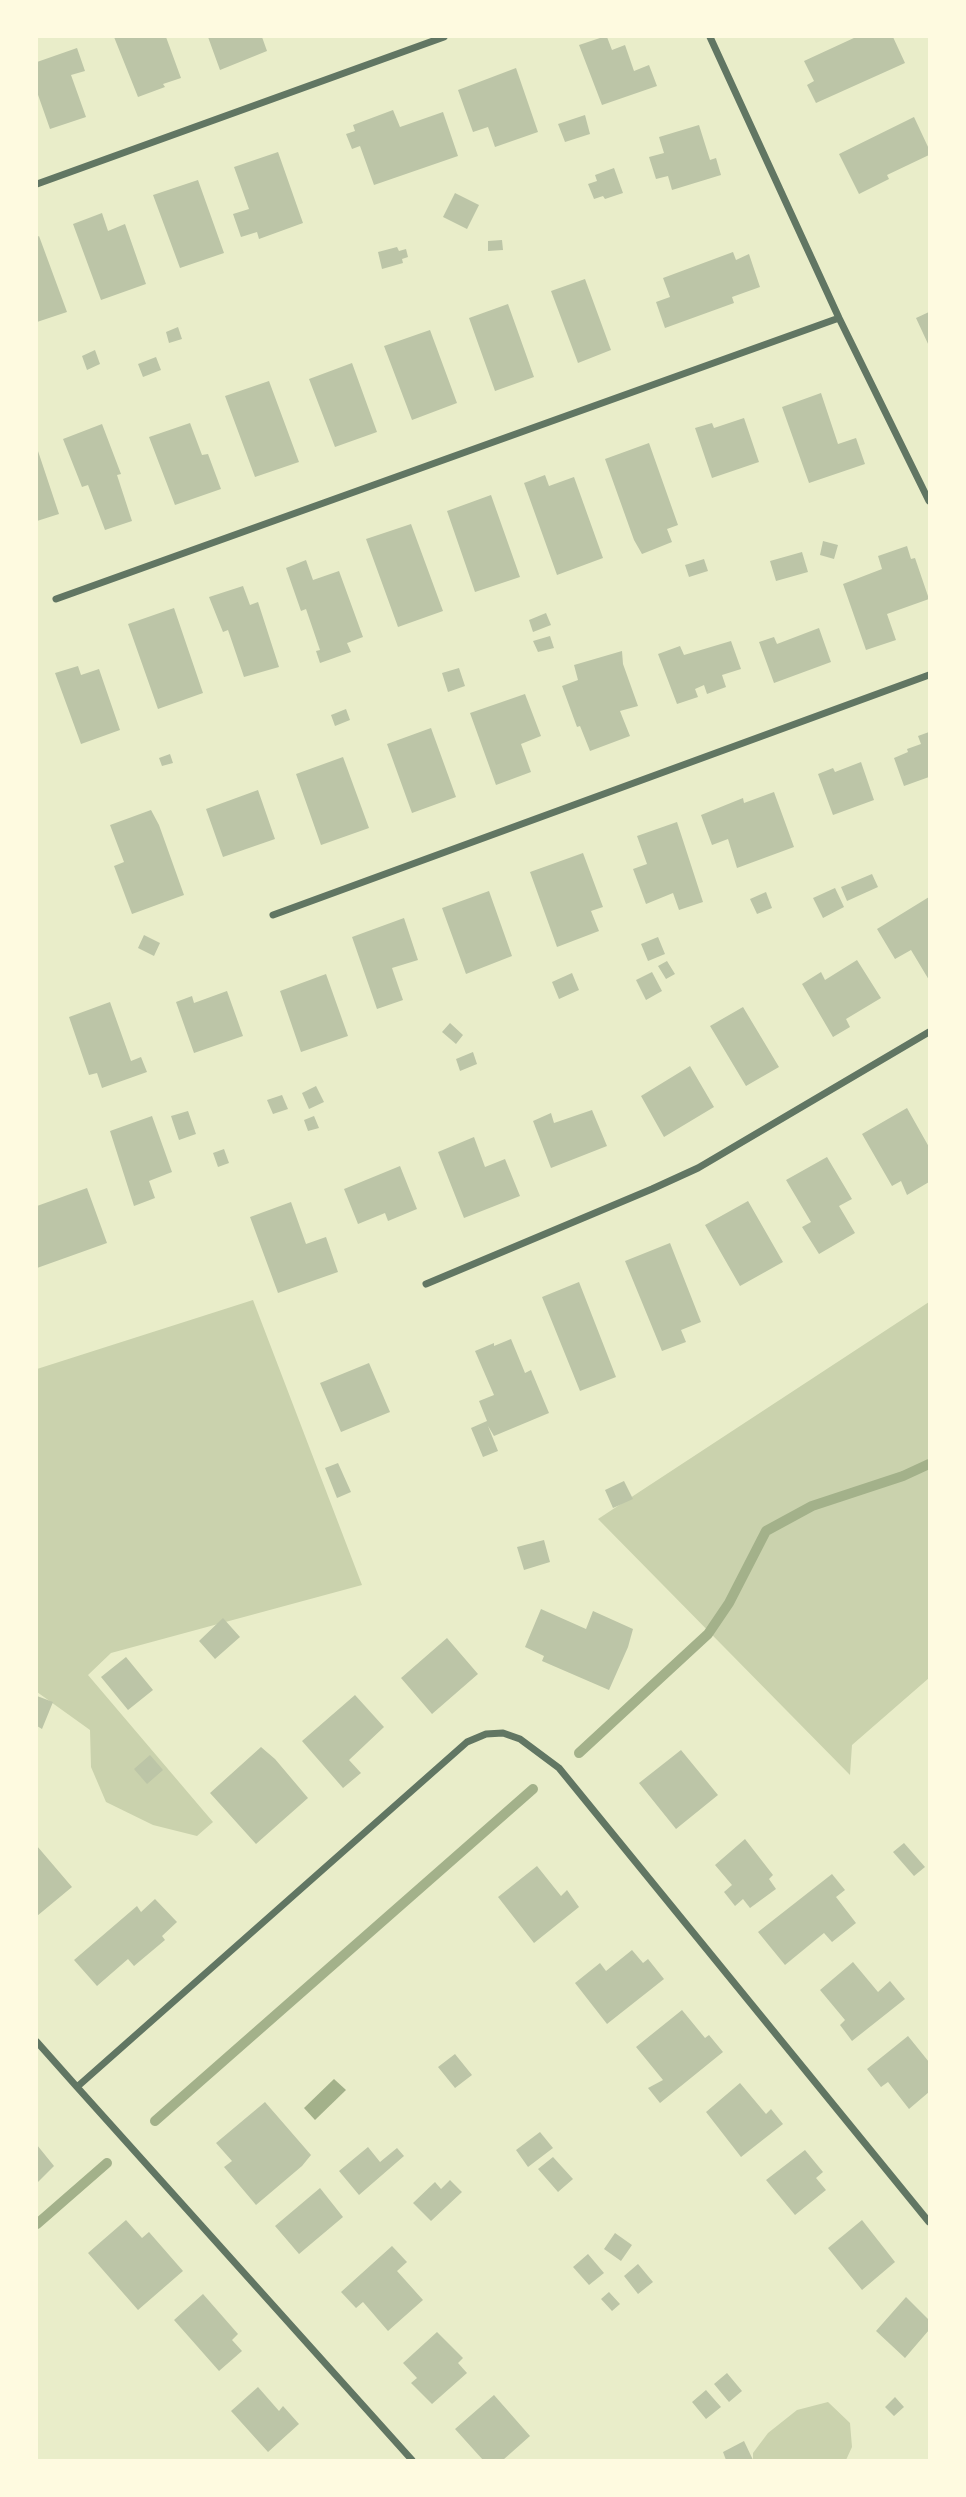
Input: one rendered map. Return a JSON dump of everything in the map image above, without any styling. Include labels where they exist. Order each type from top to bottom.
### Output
[{"type":"street","points":[[37,184],[444,37]]},
{"type":"street","points":[[710,37],[839,318],[929,501]]},
{"type":"street","points":[[57,599],[839,318]]},
{"type":"street","points":[[273,915],[929,675]]},
{"type":"street","points":[[426,1284],[698,1168],[929,1032]]},
{"type":"street","points":[[77,2087],[467,1742],[486,1734],[503,1733],[520,1739],[559,1768],[929,2222]]},
{"type":"street","points":[[37,2042],[412,2460]]},
{"type":"shaded area","points":[[253,1300],[362,1585],[111,1653],[88,1675],[213,1822],[197,1836],[153,1825],[106,1802],[91,1767],[90,1730],[37,1692],[37,1369]]},
{"type":"shaded area","points":[[929,1302],[929,1678],[852,1745],[850,1775],[598,1519]]},
{"type":"shaded area","points":[[334,2079],[346,2090],[315,2120],[304,2108]]},
{"type":"shaded area","points":[[828,2402],[850,2423],[852,2447],[846,2460],[753,2460],[753,2453],[768,2433],[797,2410]]},
{"type":"building","points":[[114,37],[166,37],[181,78],[138,97]]},
{"type":"building","points":[[208,37],[262,37],[267,51],[220,70]]},
{"type":"building","points":[[607,37],[612,50],[625,45],[634,71],[649,65],[657,86],[602,105],[579,45]]},
{"type":"building","points":[[856,37],[893,37],[905,63],[816,103],[807,85],[814,81],[804,61]]},
{"type":"building","points":[[77,48],[85,71],[71,75],[86,117],[50,129],[37,92],[37,62]]},
{"type":"building","points":[[516,68],[538,132],[495,147],[488,127],[473,132],[458,90]]},
{"type":"building","points":[[393,110],[400,127],[443,112],[458,156],[374,185],[360,146],[352,149],[346,134],[355,131],[353,125]]},
{"type":"building","points":[[585,115],[590,134],[565,142],[558,124]]},
{"type":"building","points":[[914,117],[929,149],[929,155],[887,175],[889,179],[859,194],[839,154]]},
{"type":"building","points":[[699,125],[710,160],[716,158],[721,175],[672,190],[668,176],[656,179],[649,157],[664,153],[659,137]]},
{"type":"building","points":[[278,152],[303,223],[259,239],[257,232],[241,237],[233,214],[249,209],[234,167]]},
{"type":"building","points":[[614,168],[623,193],[605,199],[603,196],[594,199],[588,184],[597,181],[595,175]]},
{"type":"building","points":[[198,180],[224,253],[180,268],[153,195]]},
{"type":"building","points":[[455,193],[479,205],[467,229],[443,217]]},
{"type":"building","points":[[102,213],[108,231],[125,224],[146,284],[101,300],[73,224]]},
{"type":"building","points":[[39,236],[67,312],[37,322],[37,237]]},
{"type":"building","points":[[502,240],[503,250],[488,251],[488,241]]},
{"type":"building","points":[[397,247],[399,251],[406,249],[408,257],[402,259],[403,263],[382,269],[378,252]]},
{"type":"building","points":[[733,252],[736,260],[749,254],[760,287],[732,297],[734,303],[665,328],[656,302],[670,297],[663,278]]},
{"type":"building","points":[[585,279],[611,350],[578,363],[551,291]]},
{"type":"building","points":[[508,304],[534,377],[495,391],[469,318]]},
{"type":"building","points":[[929,312],[929,346],[916,318]]},
{"type":"building","points":[[178,327],[182,339],[169,343],[166,332]]},
{"type":"building","points":[[430,330],[457,403],[412,420],[384,346]]},
{"type":"building","points":[[95,350],[100,364],[87,370],[82,356]]},
{"type":"building","points":[[156,357],[161,370],[143,377],[138,364]]},
{"type":"building","points":[[352,363],[377,432],[335,447],[309,379]]},
{"type":"building","points":[[269,381],[299,462],[255,477],[225,396]]},
{"type":"building","points":[[821,393],[838,444],[856,438],[865,464],[809,483],[782,407]]},
{"type":"building","points":[[744,418],[759,462],[712,478],[695,428],[712,423],[714,428]]},
{"type":"building","points":[[190,423],[202,455],[208,454],[221,489],[175,505],[149,437]]},
{"type":"building","points":[[102,424],[121,474],[117,475],[132,521],[105,530],[88,485],[82,487],[63,439]]},
{"type":"building","points":[[649,443],[678,525],[667,529],[672,542],[642,554],[634,540],[605,459]]},
{"type":"building","points":[[37,448],[59,514],[37,521]]},
{"type":"building","points":[[545,475],[549,486],[574,477],[603,558],[557,575],[524,483]]},
{"type":"building","points":[[491,495],[520,577],[475,592],[447,511]]},
{"type":"building","points":[[411,524],[443,611],[398,627],[366,539]]},
{"type":"building","points":[[823,541],[838,545],[834,559],[820,555]]},
{"type":"building","points":[[907,546],[911,559],[915,558],[929,599],[887,614],[896,640],[866,650],[843,584],[882,569],[878,556]]},
{"type":"building","points":[[802,552],[808,572],[776,581],[770,561]]},
{"type":"building","points":[[704,559],[708,571],[689,577],[685,565]]},
{"type":"building","points":[[306,560],[313,580],[339,571],[363,637],[347,643],[351,652],[320,663],[316,651],[320,650],[306,609],[301,611],[286,568]]},
{"type":"building","points":[[243,586],[250,605],[258,602],[279,667],[244,677],[228,630],[223,632],[209,597]]},
{"type":"building","points":[[174,608],[203,693],[158,709],[128,624]]},
{"type":"building","points":[[546,613],[551,625],[533,632],[529,620]]},
{"type":"building","points":[[819,628],[831,662],[774,683],[759,642],[774,637],[777,644]]},
{"type":"building","points":[[550,636],[554,648],[538,652],[533,641]]},
{"type":"building","points":[[731,641],[741,669],[722,675],[726,687],[707,694],[704,685],[695,689],[698,697],[677,704],[658,654],[680,646],[684,655]]},
{"type":"building","points":[[622,651],[623,664],[638,706],[620,711],[630,736],[590,751],[580,726],[577,727],[562,686],[578,680],[574,665]]},
{"type":"building","points":[[78,666],[81,675],[99,669],[120,730],[81,744],[55,673]]},
{"type":"building","points":[[459,668],[465,686],[448,692],[442,673]]},
{"type":"building","points":[[525,694],[541,736],[521,744],[531,772],[496,785],[470,713]]},
{"type":"building","points":[[346,709],[350,720],[335,726],[331,715]]},
{"type":"building","points":[[431,728],[456,797],[412,813],[387,744]]},
{"type":"building","points":[[929,732],[929,777],[904,786],[894,758],[921,744],[918,736]]},
{"type":"building","points":[[170,754],[173,763],[162,766],[159,758]]},
{"type":"building","points":[[343,757],[369,828],[321,845],[296,774]]},
{"type":"building","points":[[861,762],[874,800],[833,815],[818,774],[833,768],[835,772]]},
{"type":"building","points":[[258,790],[275,839],[223,857],[206,809]]},
{"type":"building","points":[[774,792],[794,847],[737,868],[728,839],[712,845],[701,815],[743,798],[744,803]]},
{"type":"building","points":[[151,810],[184,895],[132,914],[114,866],[124,862],[110,825]]},
{"type":"building","points":[[677,822],[703,902],[679,910],[673,893],[646,904],[633,869],[647,864],[637,836]]},
{"type":"building","points":[[583,853],[603,907],[591,911],[599,931],[557,947],[530,872]]},
{"type":"building","points":[[872,874],[878,887],[847,901],[841,887]]},
{"type":"building","points":[[835,888],[844,907],[823,918],[813,898]]},
{"type":"building","points":[[489,891],[512,956],[466,974],[442,908]]},
{"type":"building","points":[[766,892],[772,908],[757,914],[750,899]]},
{"type":"building","points":[[929,897],[929,980],[911,950],[895,959],[877,929]]},
{"type":"building","points":[[404,918],[418,960],[392,968],[403,1000],[377,1009],[352,937]]},
{"type":"building","points":[[144,935],[160,943],[154,956],[138,948]]},
{"type":"building","points":[[658,937],[665,954],[648,961],[641,944]]},
{"type":"building","points":[[857,960],[881,998],[846,1019],[850,1027],[833,1037],[802,984],[821,972],[825,980]]},
{"type":"building","points":[[667,961],[675,974],[666,979],[658,966]]},
{"type":"building","points":[[652,972],[662,991],[646,1000],[636,980]]},
{"type":"building","points":[[572,973],[579,990],[559,999],[552,982]]},
{"type":"building","points":[[326,974],[348,1036],[301,1052],[280,991]]},
{"type":"building","points":[[227,991],[243,1036],[194,1053],[176,1002],[192,996],[194,1003]]},
{"type":"building","points":[[110,1002],[131,1061],[141,1057],[147,1072],[102,1088],[97,1073],[89,1075],[69,1017]]},
{"type":"building","points":[[743,1007],[779,1067],[746,1086],[710,1026]]},
{"type":"building","points":[[450,1023],[463,1035],[456,1044],[442,1032]]},
{"type":"building","points":[[473,1052],[477,1064],[460,1071],[456,1059]]},
{"type":"building","points":[[690,1066],[714,1107],[664,1137],[641,1096]]},
{"type":"building","points":[[316,1086],[324,1102],[309,1109],[302,1093]]},
{"type":"building","points":[[282,1095],[288,1109],[273,1114],[267,1100]]},
{"type":"building","points":[[907,1108],[929,1147],[929,1182],[907,1195],[901,1181],[892,1186],[862,1134]]},
{"type":"building","points":[[592,1110],[607,1146],[551,1168],[533,1121],[551,1113],[554,1123]]},
{"type":"building","points":[[188,1111],[196,1134],[179,1140],[171,1116]]},
{"type":"building","points":[[152,1116],[172,1172],[149,1181],[155,1198],[134,1206],[110,1131]]},
{"type":"building","points":[[314,1116],[319,1128],[308,1131],[304,1120]]},
{"type":"building","points":[[474,1137],[485,1167],[505,1159],[520,1196],[464,1218],[438,1152]]},
{"type":"building","points":[[224,1149],[229,1163],[218,1167],[213,1153]]},
{"type":"building","points":[[827,1157],[852,1199],[839,1206],[855,1233],[819,1254],[802,1227],[811,1222],[786,1180]]},
{"type":"building","points":[[400,1166],[417,1209],[388,1221],[385,1213],[358,1224],[344,1189]]},
{"type":"building","points":[[87,1188],[107,1243],[37,1268],[37,1206]]},
{"type":"building","points":[[748,1201],[783,1262],[740,1286],[705,1225]]},
{"type":"building","points":[[291,1202],[306,1244],[326,1237],[338,1272],[278,1293],[250,1217]]},
{"type":"building","points":[[670,1243],[701,1322],[681,1330],[686,1342],[662,1351],[625,1261]]},
{"type":"building","points":[[579,1282],[616,1377],[580,1391],[542,1297]]},
{"type":"building","points":[[511,1339],[525,1373],[531,1370],[549,1413],[494,1436],[488,1426],[498,1451],[483,1457],[471,1428],[487,1421],[479,1401],[494,1395],[475,1351]]},
{"type":"building","points":[[369,1363],[390,1412],[341,1432],[320,1383]]},
{"type":"building","points":[[338,1463],[351,1492],[337,1498],[325,1468]]},
{"type":"building","points":[[624,1481],[633,1499],[613,1508],[605,1490]]},
{"type":"building","points":[[544,1540],[550,1562],[524,1570],[517,1547]]},
{"type":"building","points":[[541,1609],[586,1629],[593,1611],[633,1629],[609,1690],[542,1661],[544,1656],[525,1647]]},
{"type":"building","points":[[223,1618],[240,1637],[215,1659],[199,1641]]},
{"type":"building","points":[[447,1638],[478,1674],[432,1714],[401,1678]]},
{"type":"building","points":[[126,1657],[153,1690],[128,1710],[101,1677]]},
{"type":"building","points":[[355,1695],[384,1727],[349,1760],[361,1773],[343,1788],[302,1741]]},
{"type":"building","points":[[37,1696],[53,1702],[42,1729],[37,1726]]},
{"type":"building","points":[[261,1747],[275,1759],[308,1798],[256,1844],[210,1793]]},
{"type":"building","points":[[681,1750],[718,1795],[676,1829],[639,1783]]},
{"type":"building","points":[[150,1755],[163,1770],[147,1784],[134,1769]]},
{"type":"building","points":[[745,1839],[773,1875],[769,1879],[776,1889],[750,1908],[743,1899],[735,1906],[724,1892],[732,1885],[715,1865]]},
{"type":"building","points":[[904,1843],[925,1867],[914,1876],[893,1852]]},
{"type":"building","points":[[37,1846],[72,1887],[37,1916]]},
{"type":"building","points":[[537,1866],[561,1896],[567,1890],[579,1907],[534,1943],[498,1897]]},
{"type":"building","points":[[832,1874],[845,1890],[836,1897],[856,1923],[832,1942],[824,1933],[785,1965],[758,1932]]},
{"type":"building","points":[[155,1899],[177,1922],[162,1936],[165,1940],[134,1966],[128,1959],[97,1986],[74,1960],[137,1906],[141,1912]]},
{"type":"building","points":[[632,1950],[643,1963],[648,1959],[664,1979],[607,2024],[575,1983],[600,1963],[606,1971]]},
{"type":"building","points":[[853,1962],[878,1992],[890,1981],[905,1999],[852,2041],[840,2025],[845,2020],[820,1990]]},
{"type":"building","points":[[682,2010],[705,2038],[709,2035],[723,2052],[660,2103],[648,2088],[663,2080],[636,2047]]},
{"type":"building","points":[[908,2036],[929,2062],[929,2092],[909,2109],[888,2082],[881,2087],[867,2069]]},
{"type":"building","points":[[455,2054],[472,2075],[455,2088],[438,2067]]},
{"type":"building","points":[[740,2083],[766,2114],[771,2109],[783,2124],[741,2157],[706,2112]]},
{"type":"building","points":[[265,2102],[311,2155],[256,2205],[224,2167],[232,2161],[216,2143]]},
{"type":"building","points":[[540,2132],[553,2148],[528,2167],[516,2150]]},
{"type":"building","points":[[37,2145],[54,2166],[37,2183]]},
{"type":"building","points":[[368,2147],[380,2162],[397,2148],[404,2156],[359,2195],[339,2171]]},
{"type":"building","points":[[805,2150],[823,2172],[816,2178],[826,2190],[795,2215],[766,2180]]},
{"type":"building","points":[[553,2157],[573,2179],[558,2192],[538,2169]]},
{"type":"building","points":[[450,2180],[462,2192],[431,2221],[413,2203],[435,2182],[441,2189]]},
{"type":"building","points":[[320,2188],[343,2217],[299,2254],[275,2226]]},
{"type":"building","points":[[126,2220],[142,2238],[149,2232],[183,2271],[138,2310],[88,2253]]},
{"type":"building","points":[[862,2220],[895,2262],[862,2290],[828,2248]]},
{"type":"building","points":[[615,2233],[632,2245],[621,2261],[604,2249]]},
{"type":"building","points":[[392,2246],[407,2262],[397,2271],[423,2300],[388,2331],[363,2302],[356,2308],[341,2292]]},
{"type":"building","points":[[588,2254],[604,2273],[589,2285],[573,2267]]},
{"type":"building","points":[[638,2264],[653,2282],[638,2294],[624,2276]]},
{"type":"building","points":[[609,2292],[620,2304],[612,2311],[601,2299]]},
{"type":"building","points":[[203,2294],[238,2334],[232,2340],[242,2351],[219,2371],[174,2320]]},
{"type":"building","points":[[906,2297],[929,2320],[929,2330],[905,2358],[876,2331]]},
{"type":"building","points":[[437,2332],[463,2358],[458,2363],[467,2373],[432,2404],[411,2383],[417,2378],[403,2363]]},
{"type":"building","points":[[727,2373],[742,2391],[729,2402],[714,2384]]},
{"type":"building","points":[[258,2387],[279,2411],[283,2406],[299,2424],[268,2452],[231,2411]]},
{"type":"building","points":[[706,2390],[721,2407],[706,2419],[692,2402]]},
{"type":"building","points":[[494,2395],[530,2436],[503,2460],[483,2460],[455,2429]]},
{"type":"building","points":[[895,2397],[904,2407],[894,2416],[885,2407]]},
{"type":"building","points":[[744,2441],[753,2460],[726,2460],[723,2452]]},
{"type":"waterway","points":[[579,1753],[708,1634],[729,1603],[766,1531],[812,1506],[903,1476],[929,1464]]},
{"type":"waterway","points":[[155,2121],[533,1789]]},
{"type":"waterway","points":[[37,2224],[107,2163]]}]
